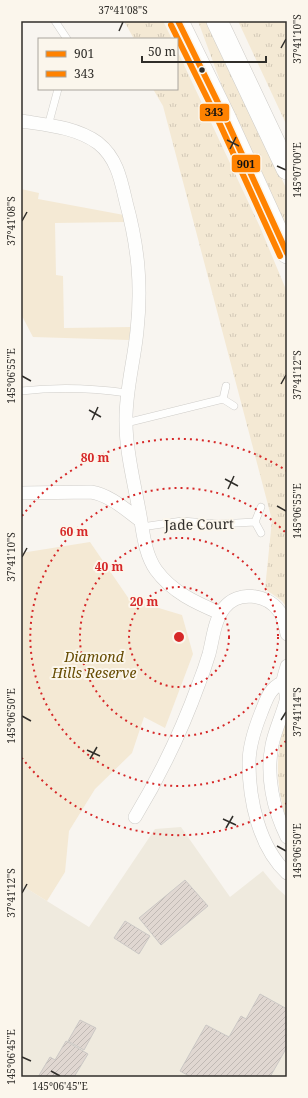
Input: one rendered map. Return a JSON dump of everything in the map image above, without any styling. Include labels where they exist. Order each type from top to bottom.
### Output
[{"type":"main road","points":[[178,21],[225,117],[287,253]]},
{"type":"main road","points":[[217,21],[287,169]]},
{"type":"street","points":[[21,120],[76,131],[99,144],[110,155],[119,173],[134,230],[139,265],[138,328],[127,393],[126,424],[129,454],[147,554],[167,584],[188,598],[220,613]]},
{"type":"street","points":[[21,493],[97,493],[113,501],[142,524]]},
{"type":"street","points":[[135,817],[162,770],[181,729],[209,654],[220,613],[228,604],[238,598],[251,596],[264,599],[270,602],[280,612],[287,634]]},
{"type":"street","points":[[287,666],[283,682],[287,692],[286,701],[278,722],[272,746],[270,766],[270,788],[287,837]]},
{"type":"street","points":[[283,682],[274,686],[268,695],[258,720],[252,742],[249,768],[252,801],[260,828],[267,845],[276,860],[287,873]]},
{"type":"lane","points":[[55,21],[66,38]]},
{"type":"lane","points":[[48,126],[58,90]]},
{"type":"lane","points":[[224,399],[226,386]]},
{"type":"lane","points":[[21,391],[34,389],[94,388],[127,393]]},
{"type":"lane","points":[[126,424],[224,399],[234,406]]},
{"type":"lane","points":[[261,507],[255,522],[261,533]]},
{"type":"lane","name":"Jade Court","points":[[142,524],[175,521],[218,524],[255,522]]},
{"type":"shaded area","points":[[181,827],[230,897],[263,871],[277,888],[287,897],[287,1077],[21,1077],[21,885],[89,927],[155,829]]},
{"type":"green space","points":[[124,21],[163,21],[172,38],[133,38]]},
{"type":"green space","points":[[198,21],[207,21],[287,190],[287,230],[226,97]]},
{"type":"green space","points":[[238,21],[287,21],[287,126]]},
{"type":"green space","points":[[178,52],[260,227],[287,292],[287,608],[282,601],[265,589],[272,520],[163,106],[154,90],[178,90]]},
{"type":"green space","points":[[21,189],[39,193],[38,199],[124,215],[125,222],[55,223],[56,275],[63,276],[64,328],[131,327],[129,340],[33,337],[21,314]]},
{"type":"green space","name":"Diamond Hills Reserve","points":[[90,542],[129,599],[182,615],[193,654],[165,728],[144,717],[132,753],[95,789],[69,831],[65,872],[47,901],[21,885],[21,553]]},
{"type":"green space","points":[[287,716],[287,821],[280,794],[278,768],[280,742]]},
{"type":"building","points":[[185,880],[208,906],[161,945],[139,918]]},
{"type":"building","points":[[125,921],[150,936],[139,954],[114,938]]},
{"type":"building","points":[[260,994],[287,1009],[287,1047],[270,1077],[191,1077],[180,1071],[206,1025],[229,1037],[241,1016],[246,1019]]},
{"type":"building","points":[[80,1020],[96,1028],[84,1050],[68,1041]]},
{"type":"building","points":[[66,1041],[88,1054],[74,1077],[38,1077],[50,1057],[55,1060]]},
{"type":"transit line","name":"901","points":[[178,21],[225,117],[287,253]]},
{"type":"transit line","name":"343","points":[[171,25],[177,38]]},
{"type":"transit line","name":"343","points":[[178,39],[218,120],[280,256]]}]
